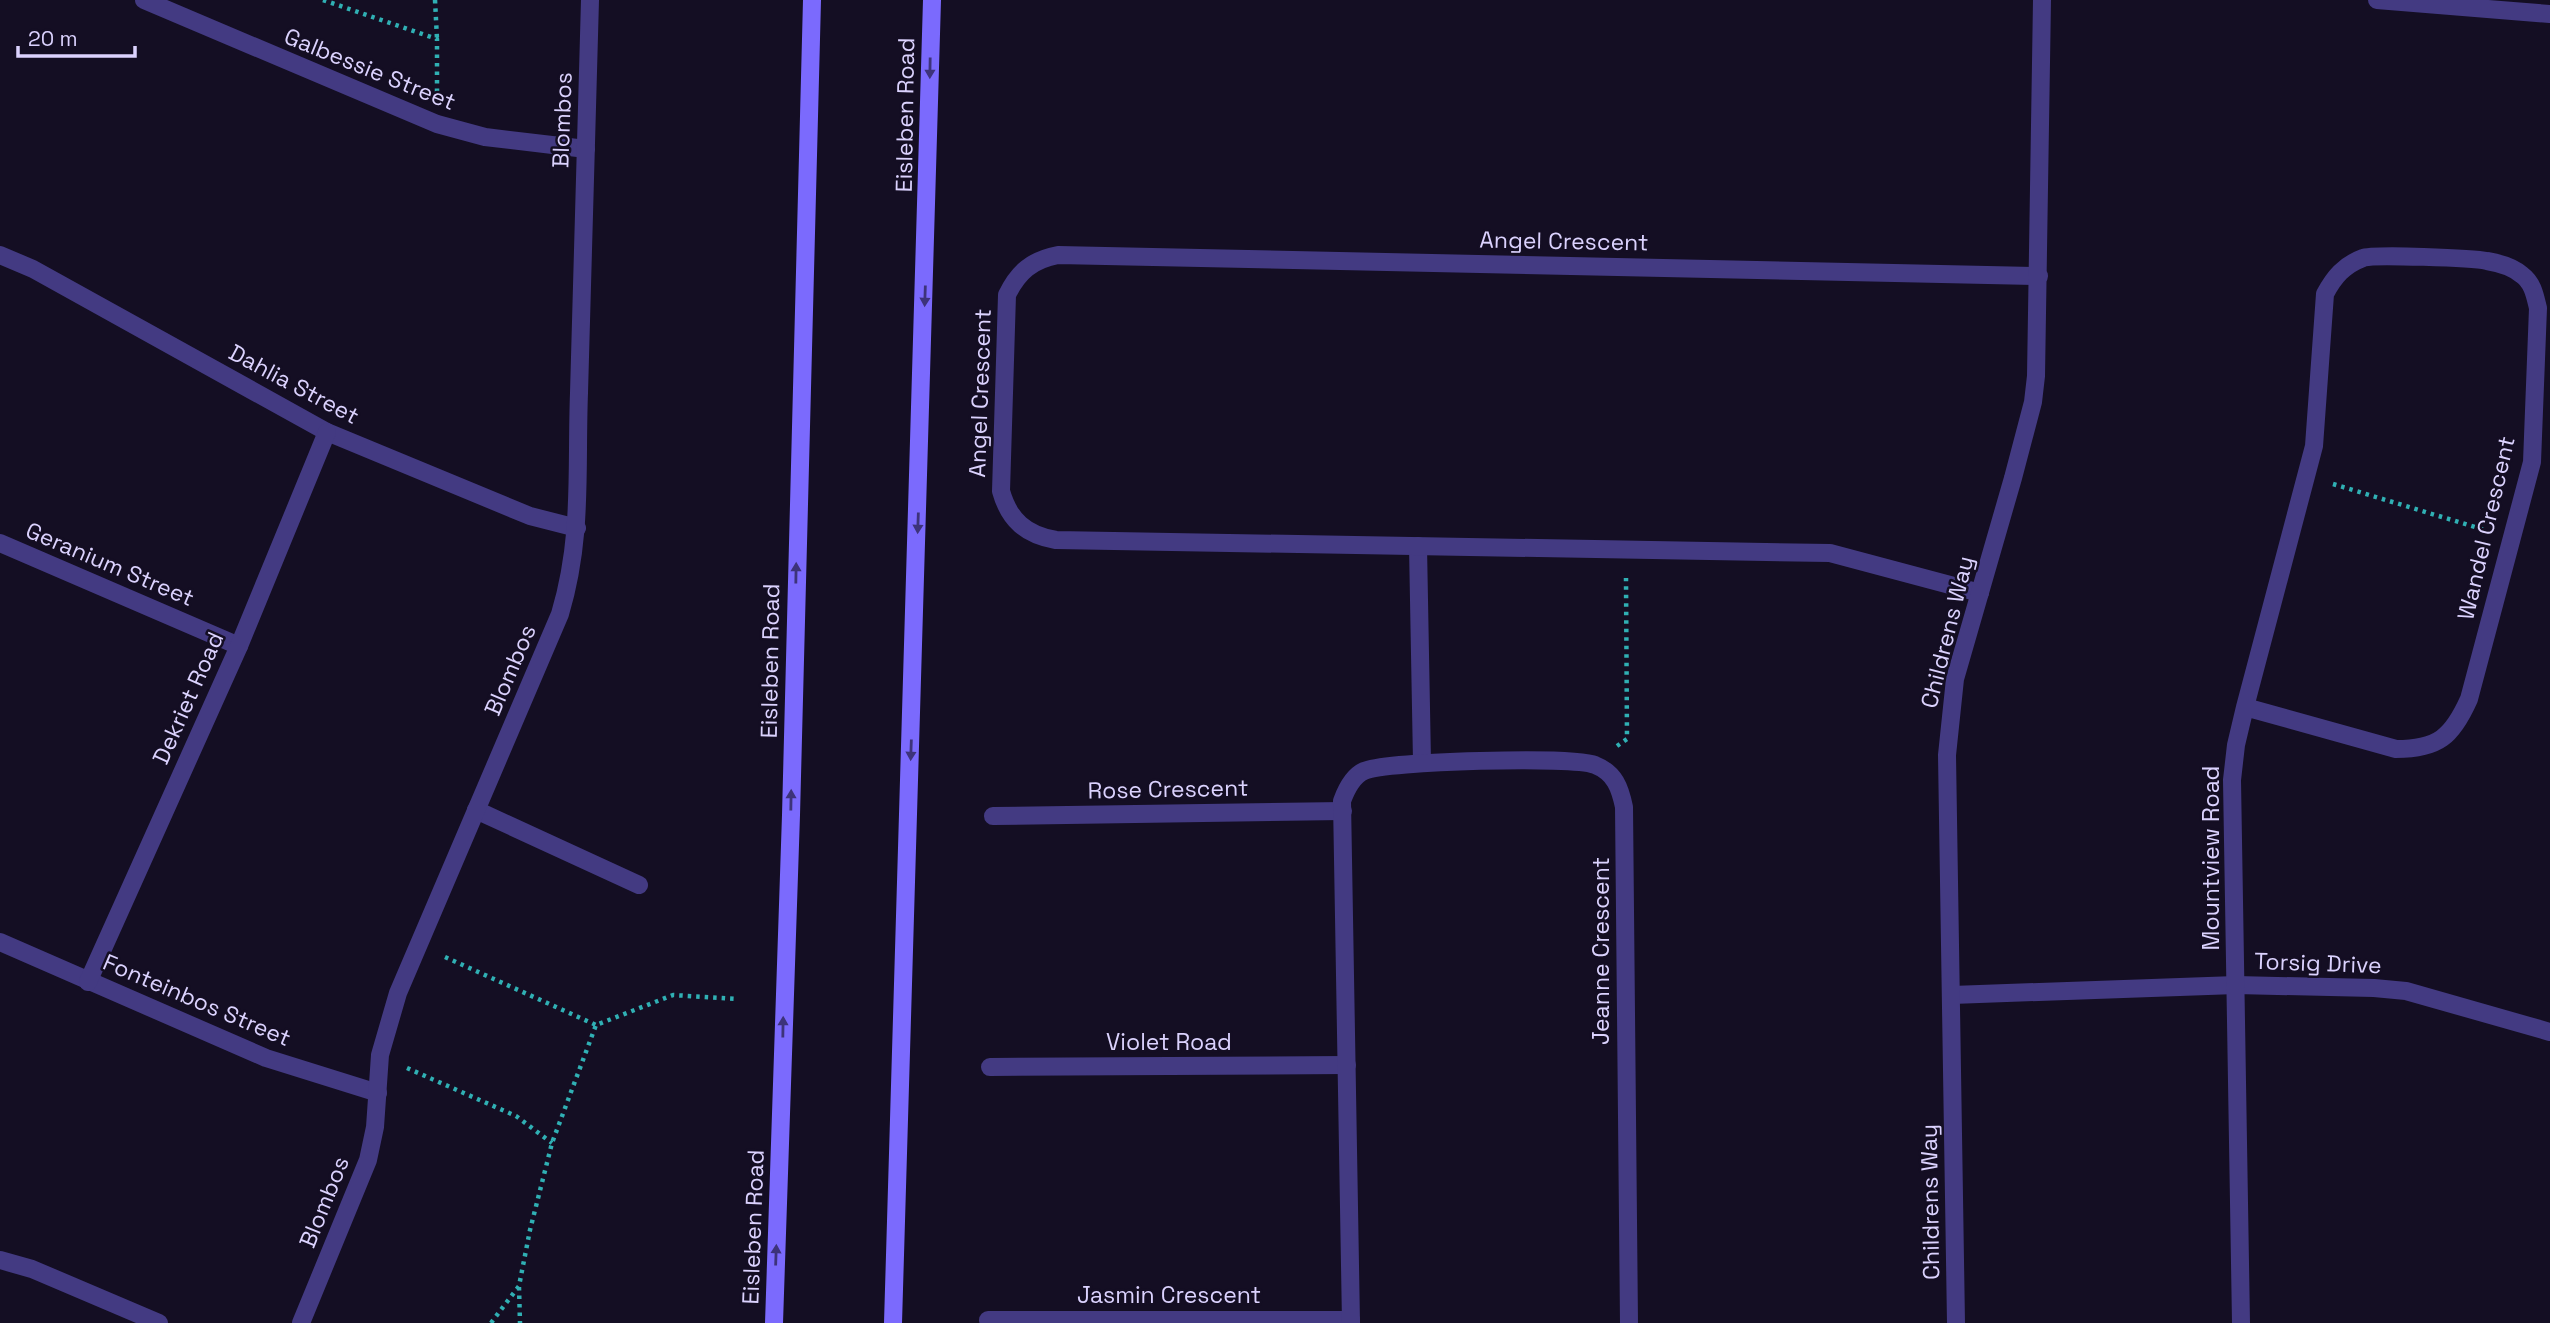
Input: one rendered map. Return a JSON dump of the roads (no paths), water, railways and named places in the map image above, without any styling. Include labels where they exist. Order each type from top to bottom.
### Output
[{"type":"main road","name":"Eisleben Road","points":[[774,1323],[791,815],[812,0]]},
{"type":"main road","name":"Eisleben Road","points":[[893,1323],[932,0]]},
{"type":"street","name":"Galbessie Street","points":[[144,0],[437,124],[485,137],[586,149]]},
{"type":"street","name":"Blombos","points":[[301,1323],[368,1160],[375,1127],[380,1055],[398,993],[560,614],[570,579],[578,528],[578,407],[590,0]]},
{"type":"street","name":"Childrens Way","points":[[1956,1323],[1947,755],[1955,679],[2033,402],[2038,338],[2042,0]]},
{"type":"street","points":[[2377,0],[2550,14]]},
{"type":"street","name":"Dahlia Street","points":[[0,255],[33,269],[327,432],[530,516],[578,528]]},
{"type":"street","name":"Angel Crescent","points":[[1980,593],[1830,553],[1056,540],[1030,533],[1011,516],[1001,491],[1007,295],[1013,282],[1033,263],[1058,255],[2039,276]]},
{"type":"street","name":"Wandel Crescent","points":[[2245,707],[2396,749],[2420,749],[2442,739],[2458,722],[2469,699],[2532,462],[2538,308],[2535,291],[2523,275],[2505,265],[2484,260],[2366,256],[2347,265],[2333,279]]},
{"type":"street","name":"Mountview Road","points":[[2241,1323],[2232,780],[2236,745],[2245,707],[2314,446],[2318,415],[2322,312],[2325,294],[2333,279]]},
{"type":"street","name":"Dekriet Road","points":[[88,982],[239,646],[327,432]]},
{"type":"street","name":"Geranium Street","points":[[0,543],[239,646]]},
{"type":"street","points":[[1351,1321],[1342,801],[1349,785],[1363,771],[1422,762],[1419,546]]},
{"type":"street","name":"Jeanne Crescent","points":[[1422,762],[1576,761],[1594,764],[1619,783],[1624,807],[1629,1323]]},
{"type":"street","points":[[477,810],[639,885]]},
{"type":"street","name":"Rose Crescent","points":[[993,816],[1343,811]]},
{"type":"street","name":"Fonteinbos Street","points":[[0,942],[266,1058],[378,1093]]},
{"type":"street","name":"Torsig Drive","points":[[1952,995],[2236,985],[2374,988],[2406,991],[2550,1032]]},
{"type":"street","name":"Violet Road","points":[[990,1067],[1347,1065]]},
{"type":"street","points":[[0,1260],[32,1269],[159,1323]]},
{"type":"street","name":"Jasmin Crescent","points":[[988,1320],[1351,1321]]}]
